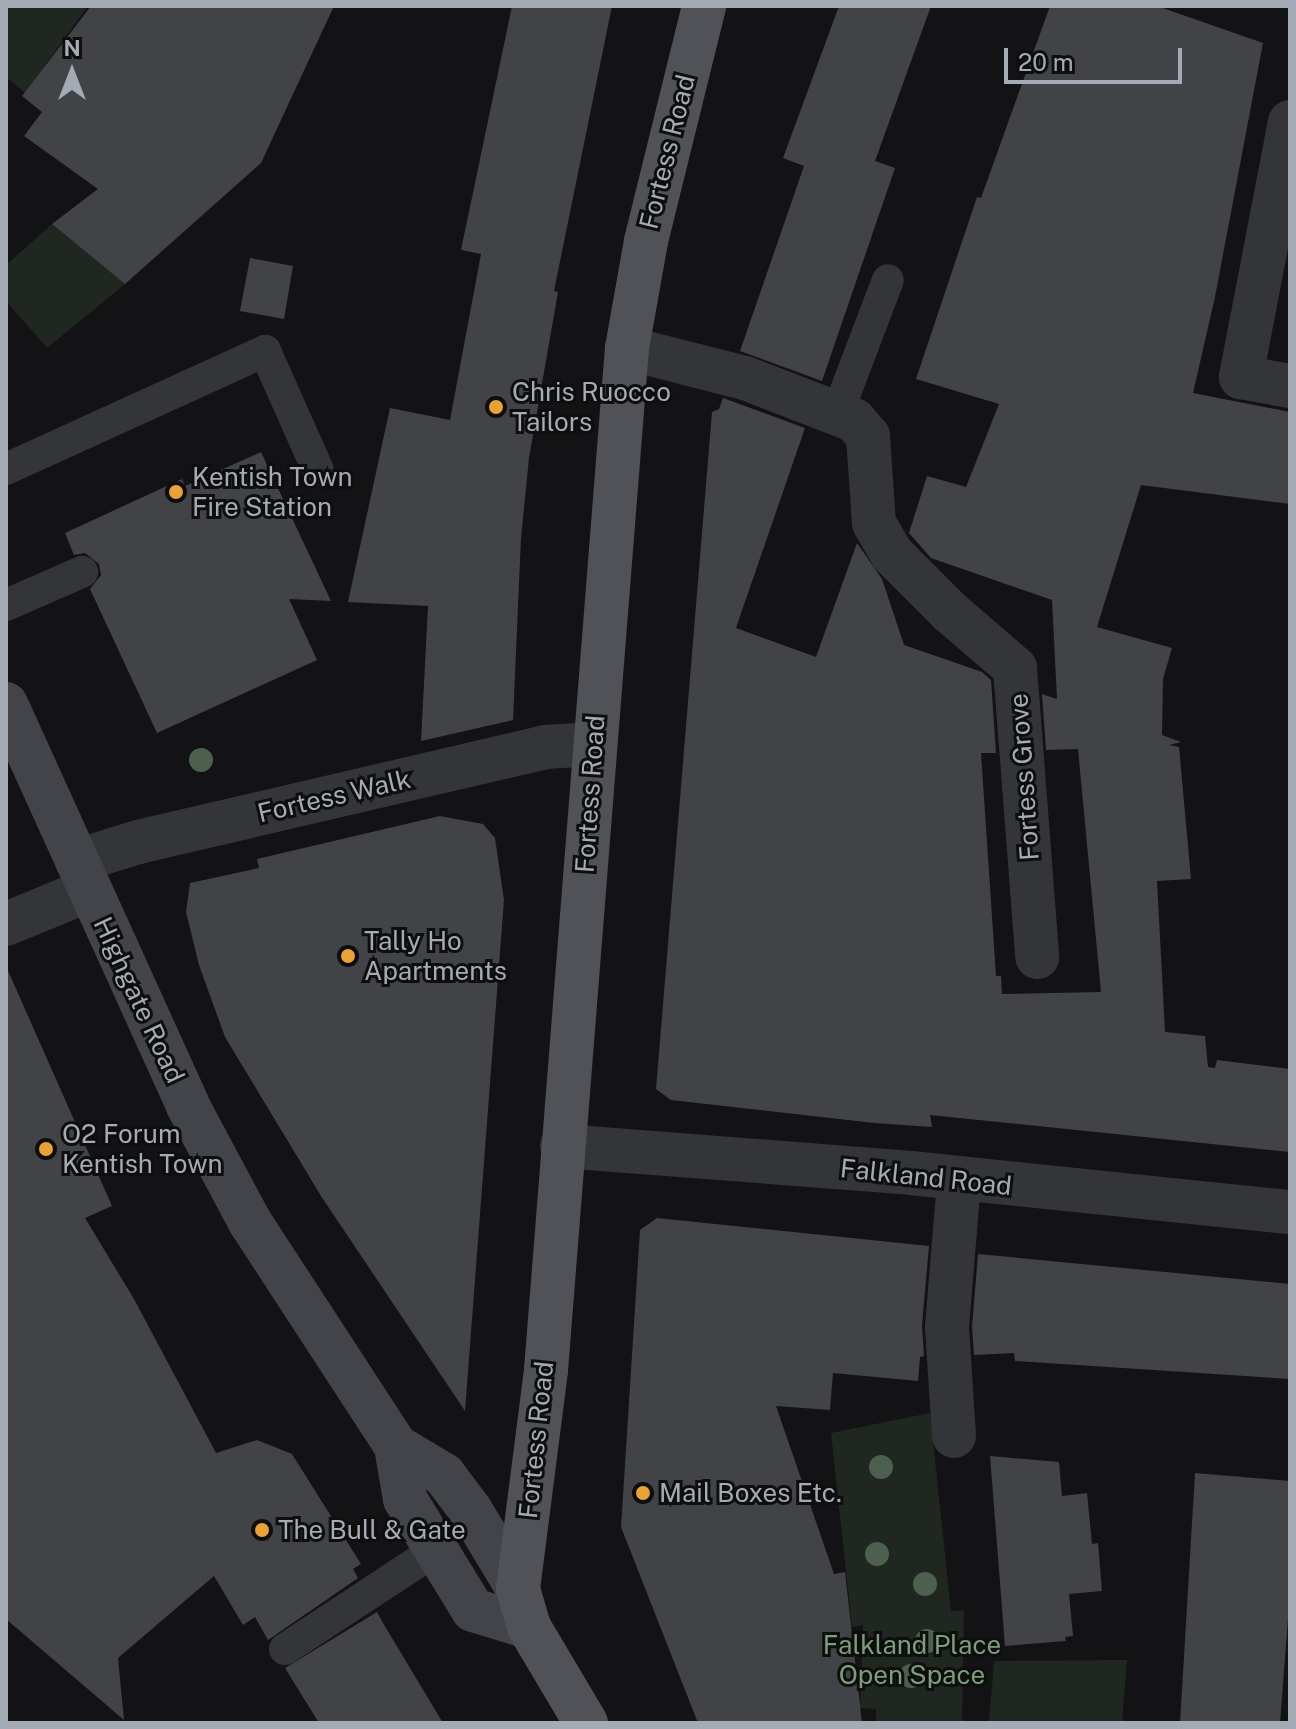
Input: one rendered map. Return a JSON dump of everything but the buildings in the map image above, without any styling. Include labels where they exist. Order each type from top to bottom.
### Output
[{"type":"main road","name":"Fortess Road","points":[[523,1608],[546,1370],[627,348],[646,241],[704,6]]},
{"type":"main road","name":"Highgate Road","points":[[6,704],[188,1106],[250,1222],[396,1446],[405,1499],[473,1610],[523,1608],[471,1511],[444,1475],[396,1446]]},
{"type":"main road","points":[[523,1608],[586,1723]]},
{"type":"street","points":[[1290,122],[1241,377],[1290,386]]},
{"type":"street","name":"Fortess Grove","points":[[627,348],[745,378],[854,420],[868,436],[874,523],[892,554],[950,612],[1015,668],[1037,957]]},
{"type":"street","name":"Fortess Walk","points":[[6,924],[138,842],[545,747],[594,744]]},
{"type":"street","name":"Falkland Road","points":[[562,1146],[911,1173],[1290,1212]]},
{"type":"street","points":[[954,1436],[947,1327],[959,1180]]},
{"type":"lane","points":[[837,414],[888,280]]},
{"type":"lane","points":[[6,469],[265,351],[318,470]]},
{"type":"lane","points":[[6,605],[82,572]]},
{"type":"lane","points":[[285,1649],[436,1550]]},
{"type":"green space","points":[[6,6],[88,6],[25,93],[6,77]]},
{"type":"green space","points":[[52,224],[125,284],[47,348],[6,301],[6,265]]},
{"type":"green space","name":"Falkland Place Open Space","points":[[930,1413],[951,1611],[964,1610],[962,1723],[876,1723],[876,1709],[860,1708],[863,1625],[852,1627],[831,1433]]},
{"type":"green space","points":[[1127,1660],[1122,1723],[989,1723],[994,1661]]},
{"type":"place","name":"Chris Ruocco Tailors","points":[[496,407]]},
{"type":"place","name":"Kentish Town Fire Station","points":[[176,492]]},
{"type":"place","name":"Tally Ho Apartments","points":[[348,956]]},
{"type":"place","name":"O2 Forum Kentish Town","points":[[46,1149]]},
{"type":"place","name":"Mail Boxes Etc.","points":[[643,1493]]},
{"type":"place","name":"The Bull & Gate","points":[[262,1530]]}]
